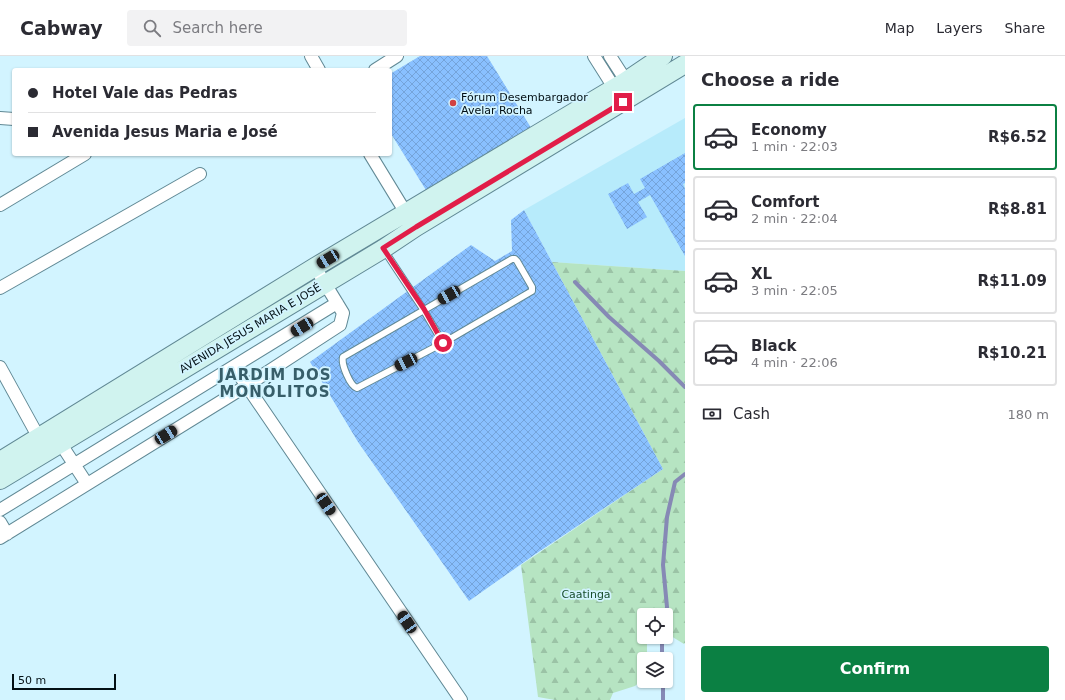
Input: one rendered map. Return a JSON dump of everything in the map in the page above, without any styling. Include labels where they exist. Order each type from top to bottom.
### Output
[{"type":"main road","name":"AVENIDA JESUS MARIA E JOSÉ","points":[[0,462],[50,437],[325,283],[383,248],[625,92],[663,56]]},
{"type":"main road","name":"AVENIDA JESUS MARIA E JOSÉ","points":[[0,480],[50,437],[315,267],[406,212],[625,92],[685,64]]},
{"type":"street","points":[[311,56],[318,68]]},
{"type":"street","points":[[378,68],[398,56]]},
{"type":"street","points":[[594,56],[625,92]]},
{"type":"street","points":[[610,56],[625,92]]},
{"type":"street","points":[[0,118],[12,119]]},
{"type":"street","points":[[0,205],[82,156]]},
{"type":"street","points":[[371,156],[416,227]]},
{"type":"street","points":[[0,288],[200,174]]},
{"type":"street","points":[[0,522],[4,536],[246,386],[340,325],[343,313],[315,267]]},
{"type":"street","points":[[0,510],[302,327],[338,303]]},
{"type":"street","points":[[234,367],[461,700]]},
{"type":"street","points":[[0,368],[50,437],[74,465],[87,484]]},
{"type":"lane","points":[[383,248],[424,309],[443,343]]},
{"type":"lane","points":[[512,259],[517,261],[532,287],[532,292],[443,343],[357,388],[352,385],[342,362],[343,357],[424,309],[512,259]]},
{"type":"shaded area","points":[[685,118],[685,271],[552,262],[524,210]]},
{"type":"green space","name":"Caatinga","points":[[552,262],[685,271],[685,643],[684,644],[673,637],[673,608],[637,608],[637,644],[647,644],[647,652],[637,652],[637,684],[613,693],[610,700],[555,700],[538,697],[521,565],[663,469]]},
{"type":"building","name":"Fórum Desembargador Avelar Rocha","points":[[420,56],[487,56],[533,131],[429,195],[392,135],[392,73]]},
{"type":"building","points":[[685,153],[685,183],[683,184],[685,189],[685,256],[650,195],[638,202],[647,217],[627,229],[608,194],[628,183],[634,194],[645,188],[640,179]]},
{"type":"building","points":[[524,210],[663,469],[534,555],[469,601],[358,442],[310,362],[471,245],[495,261],[512,251],[511,220]]},
{"type":"waterway","points":[[575,282],[609,317],[659,361],[685,387]]},
{"type":"waterway","points":[[667,608],[663,565],[667,517],[675,482],[685,474]]},
{"type":"waterway","points":[[662,644],[662,652]]},
{"type":"waterway","points":[[663,688],[663,700]]},
{"type":"place","name":"Fórum Desembargador Avelar Rocha","points":[[453,103]]},
{"type":"district","name":"JARDIM DOS MONÓLITOS","points":[[275,384]]},
{"type":"route","points":[[443,343],[424,309],[383,248],[623,102]]}]
